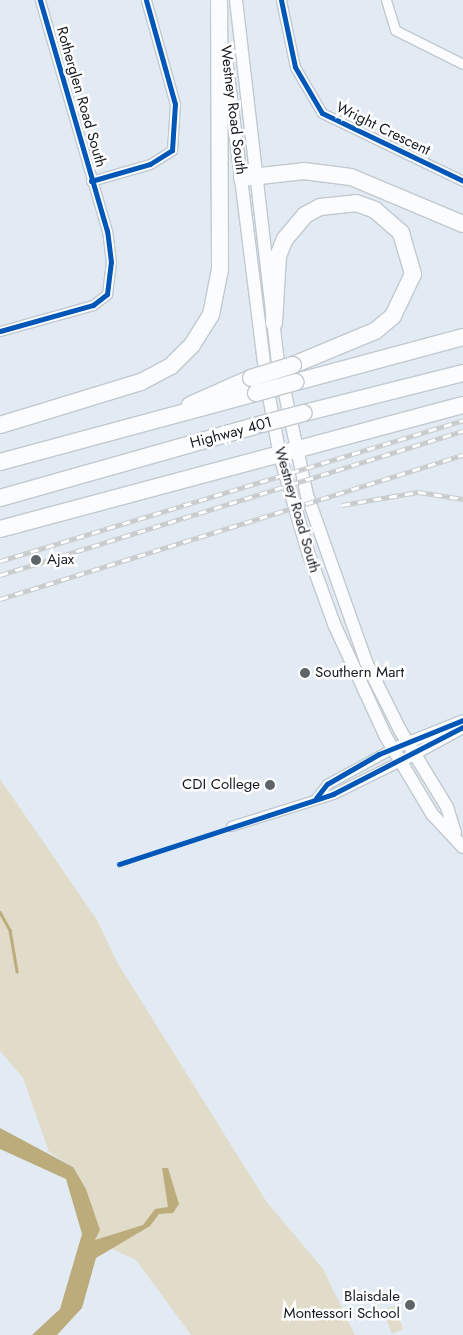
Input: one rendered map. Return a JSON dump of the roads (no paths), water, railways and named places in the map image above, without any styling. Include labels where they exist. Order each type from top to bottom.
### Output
[{"type":"highway","points":[[0,425],[141,382],[171,366],[192,345],[211,315],[220,269],[219,0]]},
{"type":"highway","points":[[249,177],[304,171],[351,176],[463,224]]},
{"type":"highway","points":[[0,462],[173,414],[254,386],[293,365],[375,331],[393,316],[413,274],[401,234],[375,210],[356,203],[320,207],[305,215],[285,239],[278,256],[274,323]]},
{"type":"highway","points":[[254,386],[296,382],[463,337]]},
{"type":"highway","name":"Highway 401","points":[[0,498],[262,424],[463,373]]},
{"type":"highway","points":[[0,529],[297,452],[463,405]]},
{"type":"main road","name":"Westney Road South","points":[[219,0],[297,452],[350,621],[407,742],[447,807],[455,836]]},
{"type":"main road","name":"Westney Road South","points":[[236,0],[262,356],[280,456],[327,606],[393,748],[432,814],[455,836],[463,847]]},
{"type":"street","name":"Rotherglen Road South","points":[[0,331],[93,305],[107,294],[111,262],[92,181],[40,0]]},
{"type":"street","points":[[92,181],[150,164],[172,150],[175,104],[146,0]]},
{"type":"street","name":"Wright Crescent","points":[[281,0],[295,67],[322,113],[463,181]]},
{"type":"street","points":[[386,0],[395,30],[463,64]]},
{"type":"street","points":[[316,798],[327,784],[393,748],[463,720]]},
{"type":"street","points":[[231,826],[333,794],[414,754],[463,727]]},
{"type":"waterway","points":[[0,912],[10,930],[17,971]]},
{"type":"railway","points":[[0,561],[463,420]]},
{"type":"railway","points":[[0,575],[463,431]]},
{"type":"railway","points":[[0,599],[463,455]]},
{"type":"railway","points":[[342,505],[418,492],[463,499]]},
{"type":"place","name":"Ajax","points":[[36,560]]},
{"type":"place","name":"Southern Mart","points":[[305,673]]},
{"type":"place","name":"CDI College","points":[[270,785]]},
{"type":"place","name":"Blaisdale Montessori School","points":[[410,1305]]}]
